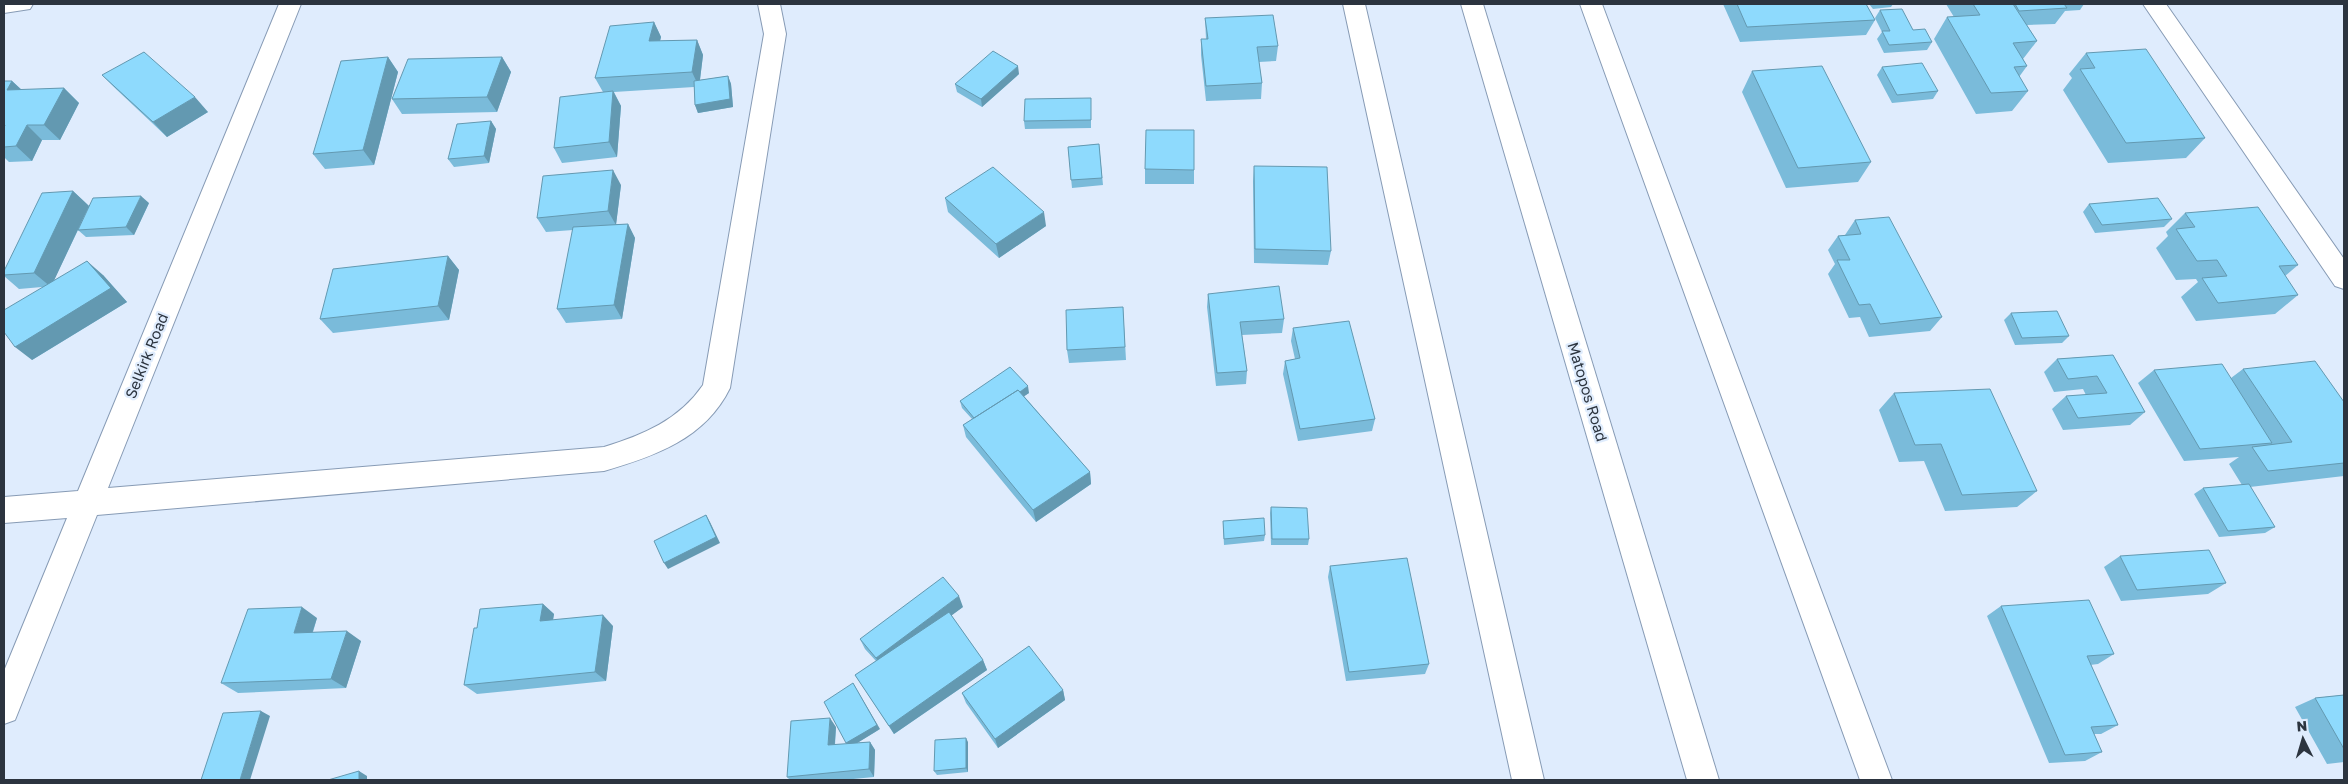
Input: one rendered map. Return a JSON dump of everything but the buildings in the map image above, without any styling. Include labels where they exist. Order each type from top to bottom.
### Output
[{"type":"street","points":[[4,5],[22,4]]},
{"type":"street","name":"Selkirk Road","points":[[4,709],[290,4]]},
{"type":"street","points":[[4,510],[87,505],[604,459],[639,449],[668,434],[700,411],[716,388],[775,34],[769,4]]},
{"type":"street","points":[[1354,4],[1528,780]]},
{"type":"street","name":"Matopos Road","points":[[1472,4],[1514,154],[1628,525],[1703,780]]},
{"type":"street","points":[[1591,4],[1876,780]]},
{"type":"street","points":[[2154,4],[2340,266]]}]
